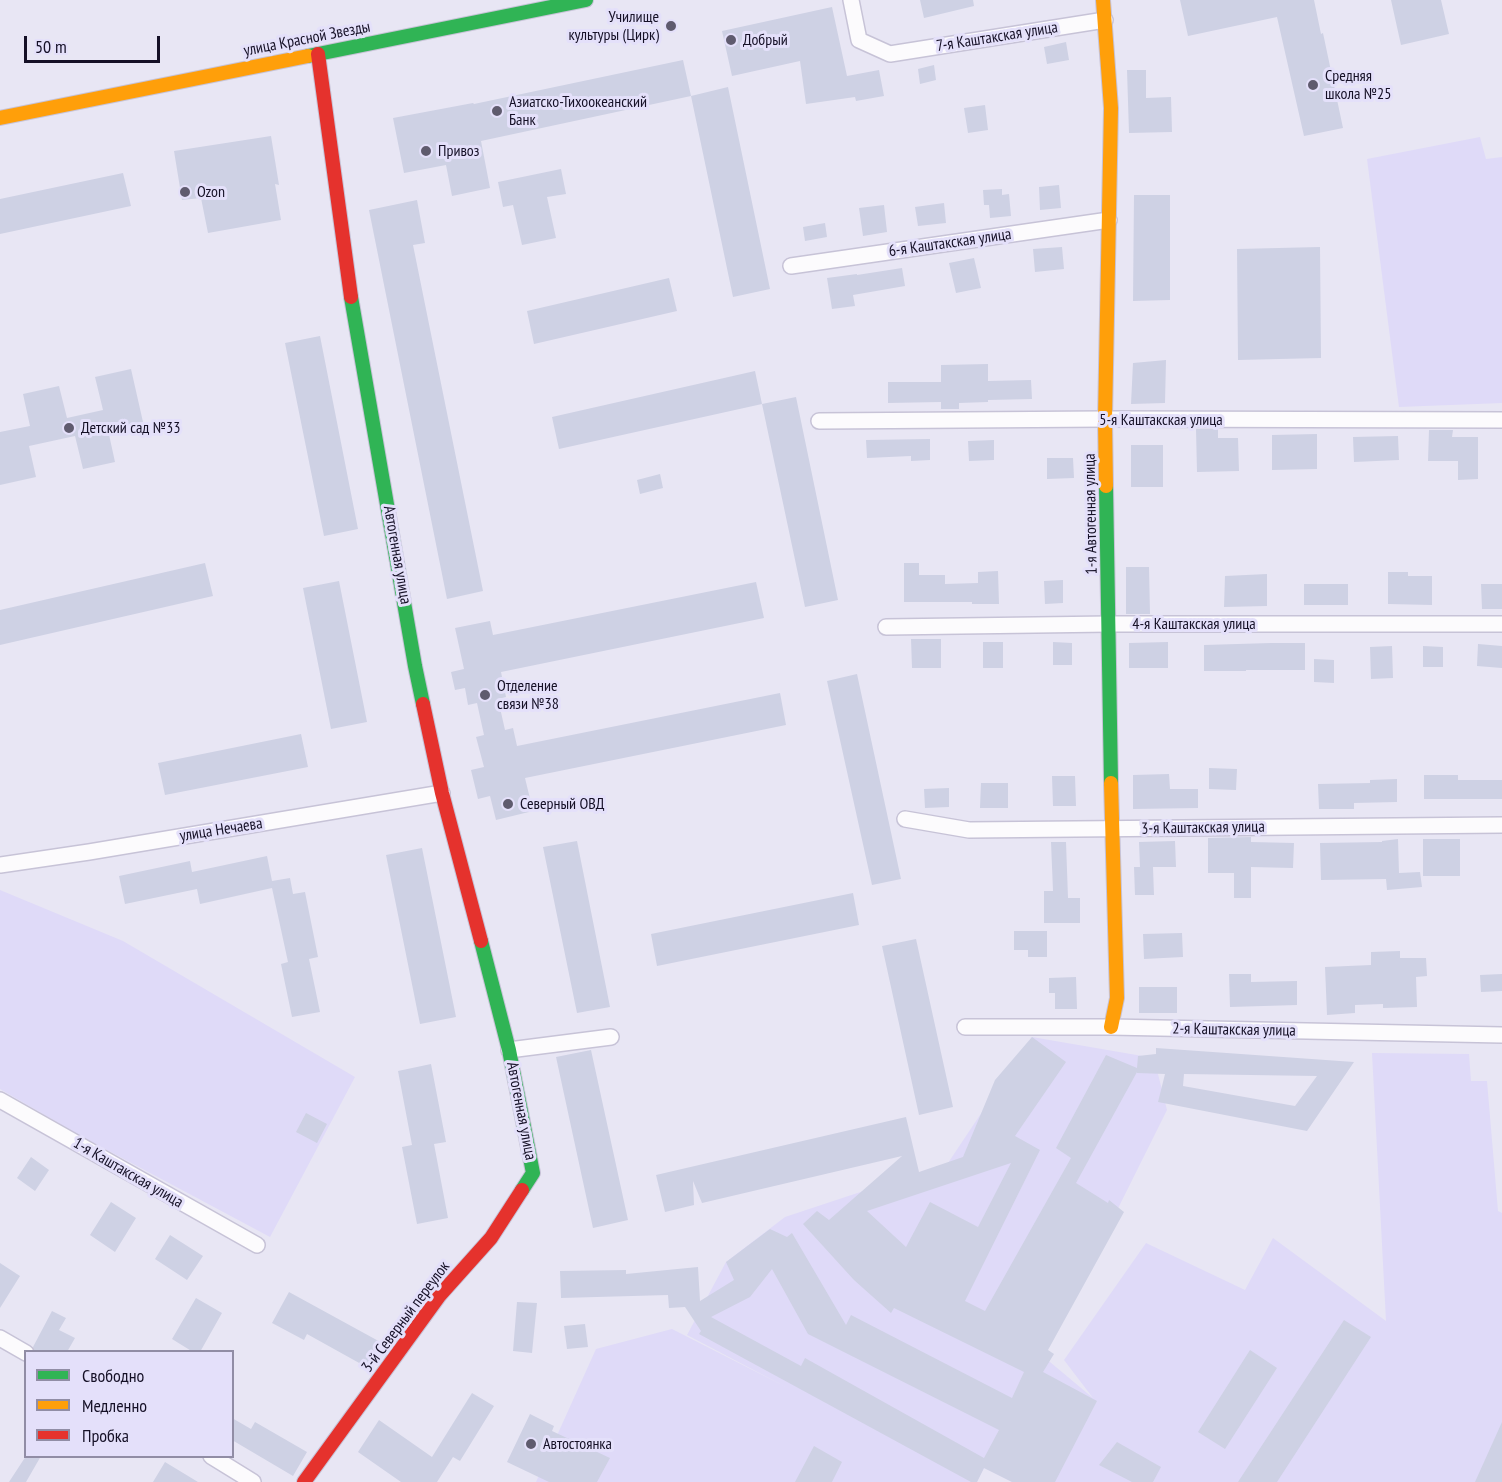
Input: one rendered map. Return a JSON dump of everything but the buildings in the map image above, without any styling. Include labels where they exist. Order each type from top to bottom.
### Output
[{"type":"street","name":"улица Красной Звезды","points":[[0,118],[586,0]]},
{"type":"street","name":"7-я Каштакская улица","points":[[851,0],[859,40],[890,54],[1105,20]]},
{"type":"street","name":"1-я Автогенная улица","points":[[1103,0],[1112,108],[1105,419],[1117,998],[1111,1027]]},
{"type":"street","name":"Автогенная улица","points":[[318,54],[348,278],[410,626],[415,666],[442,793],[509,1050],[533,1173]]},
{"type":"street","name":"6-я Каштакская улица","points":[[791,266],[1109,220]]},
{"type":"street","name":"5-я Каштакская улица","points":[[819,421],[1502,420]]},
{"type":"street","name":"4-я Каштакская улица","points":[[886,627],[1110,624],[1502,624]]},
{"type":"street","name":"улица Нечаева","points":[[0,865],[442,793]]},
{"type":"street","name":"3-я Каштакская улица","points":[[905,819],[969,830],[1502,825]]},
{"type":"street","name":"2-я Каштакская улица","points":[[965,1027],[1111,1027],[1502,1035]]},
{"type":"street","name":"Автогенная улица","points":[[509,1050],[611,1037]]},
{"type":"street","name":"1-я Каштакская улица","points":[[0,1100],[257,1245]]},
{"type":"street","name":"3-й Северный переулок","points":[[304,1482],[440,1294],[491,1238],[533,1173]]},
{"type":"street","points":[[0,1338],[24,1352]]},
{"type":"street","points":[[214,1458],[253,1482]]},
{"type":"shaded area","points":[[1480,137],[1486,159],[1502,157],[1502,403],[1399,407],[1367,159]]},
{"type":"shaded area","points":[[0,890],[123,941],[355,1077],[270,1237],[79,1135],[0,1089]]},
{"type":"shaded area","points":[[1032,1037],[1154,1058],[1167,1110],[1044,1357],[1093,1398],[1064,1360],[1146,1243],[1245,1290],[1273,1238],[1386,1321],[1372,1053],[1469,1054],[1471,1081],[1487,1081],[1498,1211],[1502,1213],[1502,1482],[1012,1482],[984,1468],[977,1482],[536,1482],[596,1349],[672,1329],[786,1387],[687,1335],[726,1262],[785,1217],[948,1163]]},
{"type":"traffic: fast","points":[[308,56],[586,0]]},
{"type":"traffic: fast","points":[[351,297],[423,704]]},
{"type":"traffic: fast","points":[[1106,486],[1111,783]]},
{"type":"traffic: fast","points":[[481,941],[509,1050],[533,1173],[522,1190]]},
{"type":"traffic: slow","points":[[1103,0],[1111,108],[1105,419],[1106,486]]},
{"type":"traffic: slow","points":[[0,118],[308,56]]},
{"type":"traffic: slow","points":[[1111,783],[1117,998],[1111,1027]]},
{"type":"traffic: jam","points":[[318,54],[351,297]]},
{"type":"traffic: jam","points":[[423,704],[442,793],[481,941]]},
{"type":"traffic: jam","points":[[304,1482],[440,1295],[491,1238],[522,1190]]},
{"type":"place","name":"Училище культуры (Цирк)","points":[[671,26]]},
{"type":"place","name":"Добрый","points":[[731,40]]},
{"type":"place","name":"Средняя школа №25","points":[[1313,85]]},
{"type":"place","name":"Азиатско-Тихоокеанский Банк","points":[[497,111]]},
{"type":"place","name":"Привоз","points":[[426,151]]},
{"type":"place","name":"Ozon","points":[[185,192]]},
{"type":"place","name":"Детский сад №33","points":[[69,428]]},
{"type":"place","name":"Отделение связи №38","points":[[485,695]]},
{"type":"place","name":"Северный ОВД","points":[[508,804]]},
{"type":"place","name":"Автостоянка","points":[[531,1444]]}]
